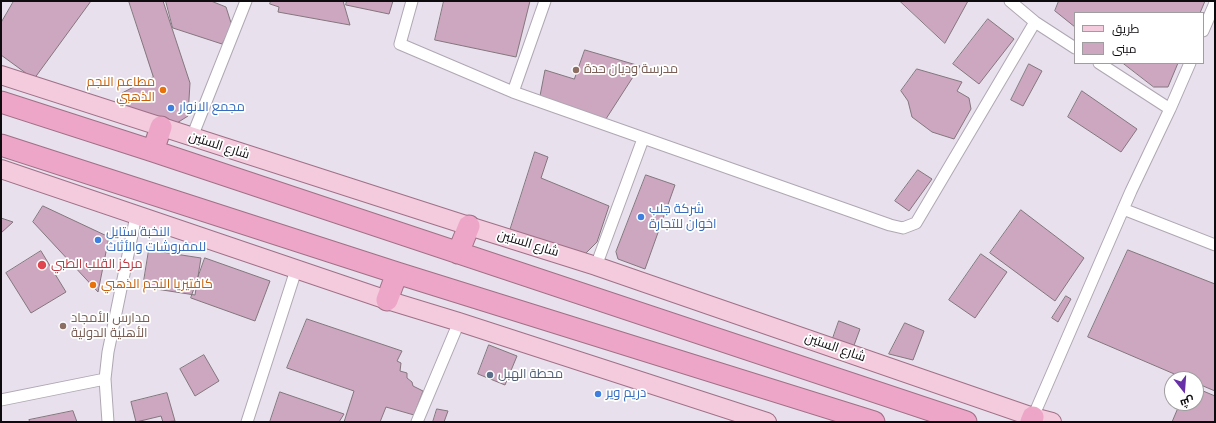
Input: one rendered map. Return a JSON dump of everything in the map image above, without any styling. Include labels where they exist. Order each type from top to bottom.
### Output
[{"type":"highway","name":"شارع الستين","points":[[1,102],[153,151],[966,422]]},
{"type":"highway","points":[[153,151],[161,128]]},
{"type":"highway","points":[[1,145],[397,273],[874,422]]},
{"type":"highway","points":[[458,253],[469,226]]},
{"type":"highway","points":[[387,300],[397,273]]},
{"type":"main road","name":"شارع الستين","points":[[1,75],[161,128],[596,266],[1039,420]]},
{"type":"main road","points":[[1,169],[296,270],[767,422]]},
{"type":"street","points":[[192,137],[246,1]]},
{"type":"street","points":[[412,1],[400,44],[513,92],[643,139],[890,225],[903,228],[916,223],[1035,22]]},
{"type":"street","points":[[513,92],[545,1]]},
{"type":"street","points":[[1010,1],[1035,22],[1074,47]]},
{"type":"street","points":[[1204,29],[1215,3]]},
{"type":"street","points":[[1101,64],[1170,109]]},
{"type":"street","points":[[1039,420],[1123,209],[1190,64]]},
{"type":"street","points":[[596,266],[643,139]]},
{"type":"street","points":[[1123,209],[1215,246]]},
{"type":"street","points":[[108,422],[105,379],[108,352],[136,216]]},
{"type":"street","points":[[247,422],[296,270]]},
{"type":"street","points":[[417,422],[459,322]]},
{"type":"street","points":[[1,400],[105,379]]},
{"type":"building","points":[[14,1],[91,1],[34,79],[1,55],[1,23]]},
{"type":"building","points":[[129,1],[163,1],[190,83],[188,116],[169,128],[119,108],[122,93],[153,77]]},
{"type":"building","points":[[166,1],[211,1],[226,7],[232,26],[222,44],[173,28]]},
{"type":"building","points":[[271,1],[343,1],[350,25],[278,12],[279,7],[270,4]]},
{"type":"building","points":[[347,1],[393,1],[389,14],[346,5]]},
{"type":"building","points":[[444,1],[530,1],[516,57],[435,40]]},
{"type":"building","points":[[900,1],[968,1],[945,43]]},
{"type":"building","points":[[1059,1],[1205,1],[1200,12],[1074,12],[1074,26],[1055,11]]},
{"type":"building","points":[[988,19],[1014,39],[979,84],[953,64]]},
{"type":"building","points":[[585,50],[640,66],[604,122],[539,101],[545,70],[574,79]]},
{"type":"building","points":[[1029,64],[1042,71],[1023,106],[1011,100]]},
{"type":"building","points":[[1124,64],[1178,64],[1168,87],[1154,87]]},
{"type":"building","points":[[917,69],[962,82],[957,91],[969,98],[971,109],[954,139],[932,132],[912,117],[908,101],[901,91]]},
{"type":"building","points":[[1082,91],[1137,129],[1121,152],[1068,117]]},
{"type":"building","points":[[535,152],[548,157],[541,178],[609,206],[597,242],[577,262],[507,240]]},
{"type":"building","points":[[918,170],[932,179],[909,211],[895,201]]},
{"type":"building","points":[[646,175],[675,185],[645,269],[618,259],[616,252]]},
{"type":"building","points":[[43,206],[109,237],[98,292],[33,222]]},
{"type":"building","points":[[1021,210],[1084,258],[1055,301],[990,253]]},
{"type":"building","points":[[1,218],[13,222],[1,233]]},
{"type":"building","points":[[149,250],[201,258],[195,295],[143,287]]},
{"type":"building","points":[[1128,250],[1215,284],[1215,391],[1204,386],[1204,371],[1167,371],[1088,337]]},
{"type":"building","points":[[41,251],[66,292],[31,313],[6,273]]},
{"type":"building","points":[[981,254],[1007,272],[975,318],[949,300]]},
{"type":"building","points":[[205,258],[270,281],[255,321],[191,298]]},
{"type":"building","points":[[1066,296],[1071,299],[1058,322],[1052,318]]},
{"type":"building","points":[[307,319],[402,351],[397,361],[401,363],[400,371],[407,373],[407,378],[412,382],[413,386],[423,391],[414,415],[386,407],[380,422],[344,422],[354,391],[287,368]]},
{"type":"building","points":[[839,321],[860,329],[853,348],[832,341]]},
{"type":"building","points":[[905,323],[924,331],[913,360],[889,354]]},
{"type":"building","points":[[489,345],[517,356],[505,385],[478,374]]},
{"type":"building","points":[[204,355],[219,381],[195,396],[180,369]]},
{"type":"building","points":[[1204,391],[1215,396],[1215,422],[1172,422],[1177,411],[1204,411]]},
{"type":"building","points":[[280,392],[344,414],[339,422],[270,422]]},
{"type":"building","points":[[167,393],[175,421],[163,422],[161,416],[136,422],[131,402]]},
{"type":"building","points":[[437,409],[448,411],[444,422],[433,422]]},
{"type":"building","points":[[73,411],[77,422],[30,422],[29,420]]},
{"type":"place","name":"مدرسة وديان حدة","points":[[576,70]]},
{"type":"place","name":"مطاعم النجم الذهبي","points":[[163,90]]},
{"type":"place","name":"مجمع الانوار","points":[[171,108]]},
{"type":"place","name":"شركة جلب اخوان للتجارة","points":[[641,217]]},
{"type":"place","name":"النخبة ستايل للمفروشات والأثاث","points":[[98,240]]},
{"type":"place","name":"مركز القلب الطبي","points":[[42,265]]},
{"type":"place","name":"كافتيريا النجم الذهبي","points":[[93,285]]},
{"type":"place","name":"مدارس الأمجاد الأهلية الدولية","points":[[63,326]]},
{"type":"place","name":"محطة الهبل","points":[[490,375]]},
{"type":"place","name":"دريم وير","points":[[598,394]]}]
